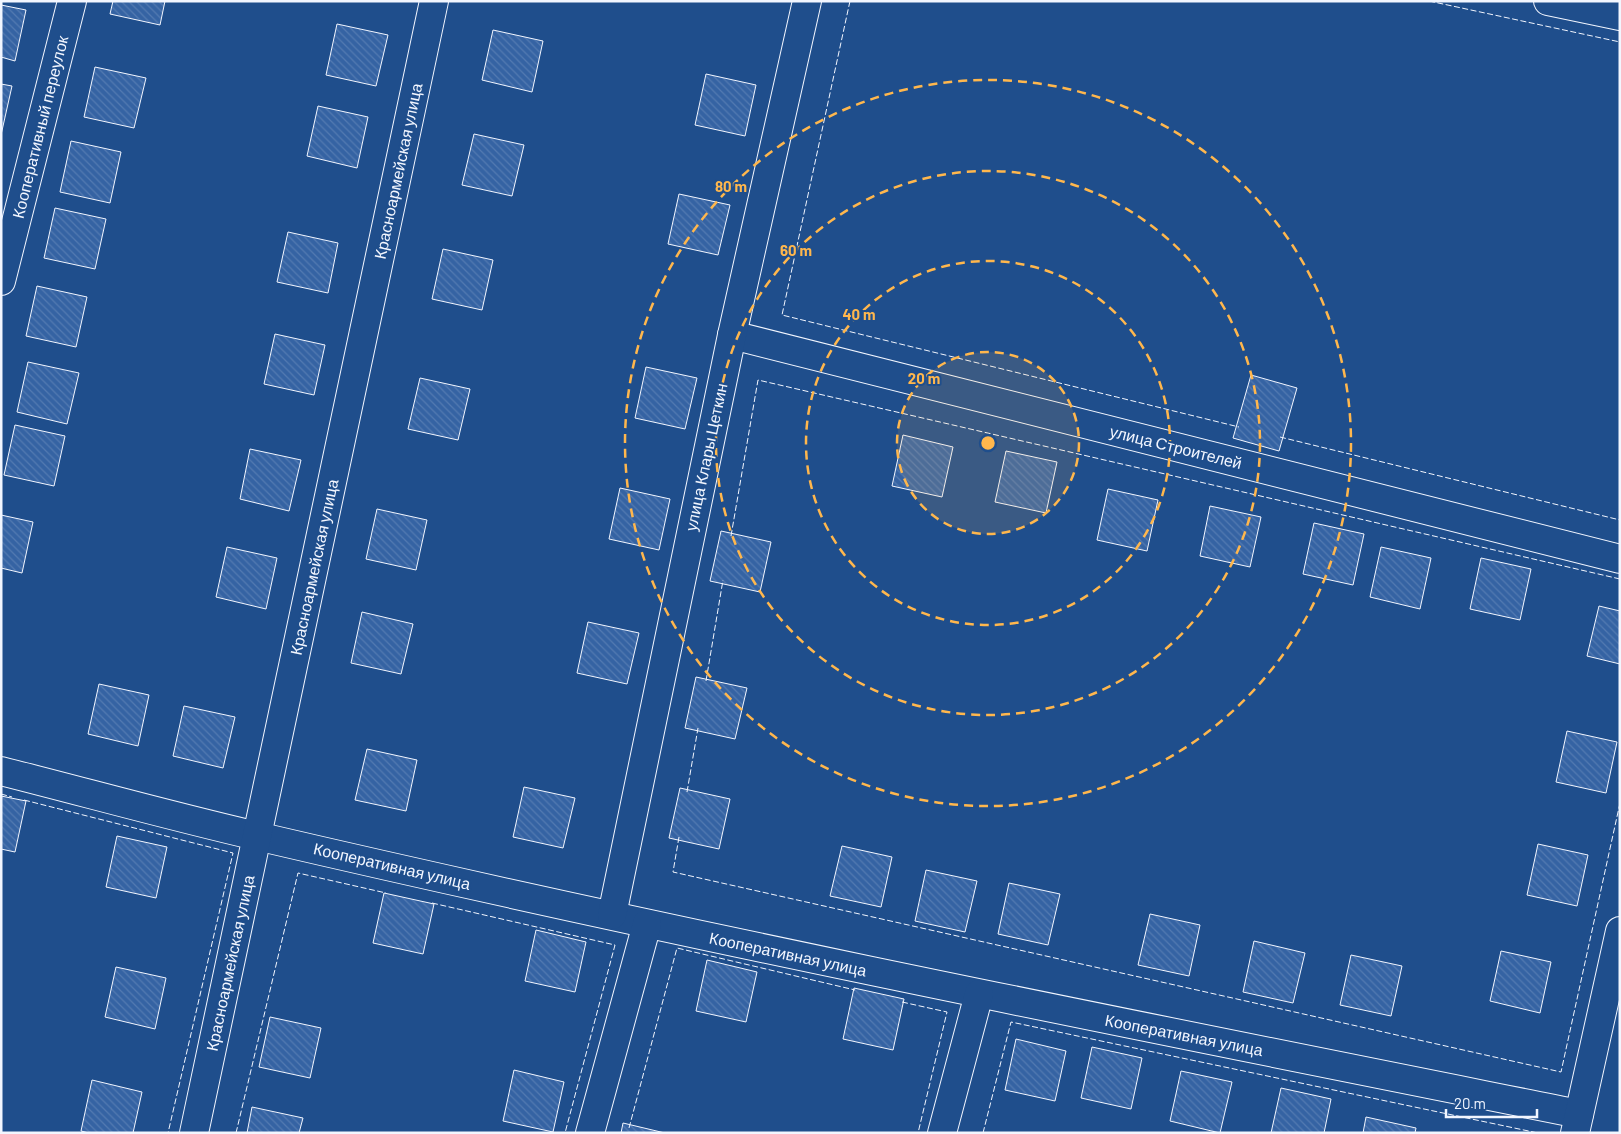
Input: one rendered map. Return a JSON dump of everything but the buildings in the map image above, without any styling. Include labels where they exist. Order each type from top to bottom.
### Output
[{"type":"street","name":"Кооперативный переулок","points":[[1,281],[72,1]]},
{"type":"street","name":"Красноармейская улица","points":[[194,1133],[434,1]]},
{"type":"street","name":"улица Клары Цеткин","points":[[612,915],[732,335],[807,1]]},
{"type":"street","points":[[1548,1],[1620,16]]},
{"type":"street","name":"улица Строителей","points":[[732,335],[1620,559]]},
{"type":"street","name":"Кооперативная улица","points":[[1,771],[257,836],[646,924],[1577,1123]]},
{"type":"street","points":[[590,1133],[646,924]]},
{"type":"street","points":[[1577,1123],[1620,930]]},
{"type":"street","points":[[942,1133],[979,994]]},
{"type":"fence","points":[[850,1],[782,315],[1239,427]]},
{"type":"fence","points":[[1429,1],[1620,42]]},
{"type":"fence","points":[[731,536],[758,380],[1620,579]]},
{"type":"fence","points":[[1280,437],[1620,520]]},
{"type":"fence","points":[[706,681],[723,580]]},
{"type":"fence","points":[[687,792],[698,728]]},
{"type":"fence","points":[[1,794],[12,797]]},
{"type":"fence","points":[[24,800],[233,853],[168,1133]]},
{"type":"fence","points":[[679,837],[673,872],[1561,1072],[1620,803]]},
{"type":"fence","points":[[236,1133],[298,873],[386,893]]},
{"type":"fence","points":[[432,903],[615,945],[565,1133]]},
{"type":"fence","points":[[629,1128],[677,948],[855,990]]},
{"type":"fence","points":[[902,1002],[947,1012],[918,1133]]},
{"type":"fence","points":[[983,1133],[1011,1022],[1538,1133]]}]
